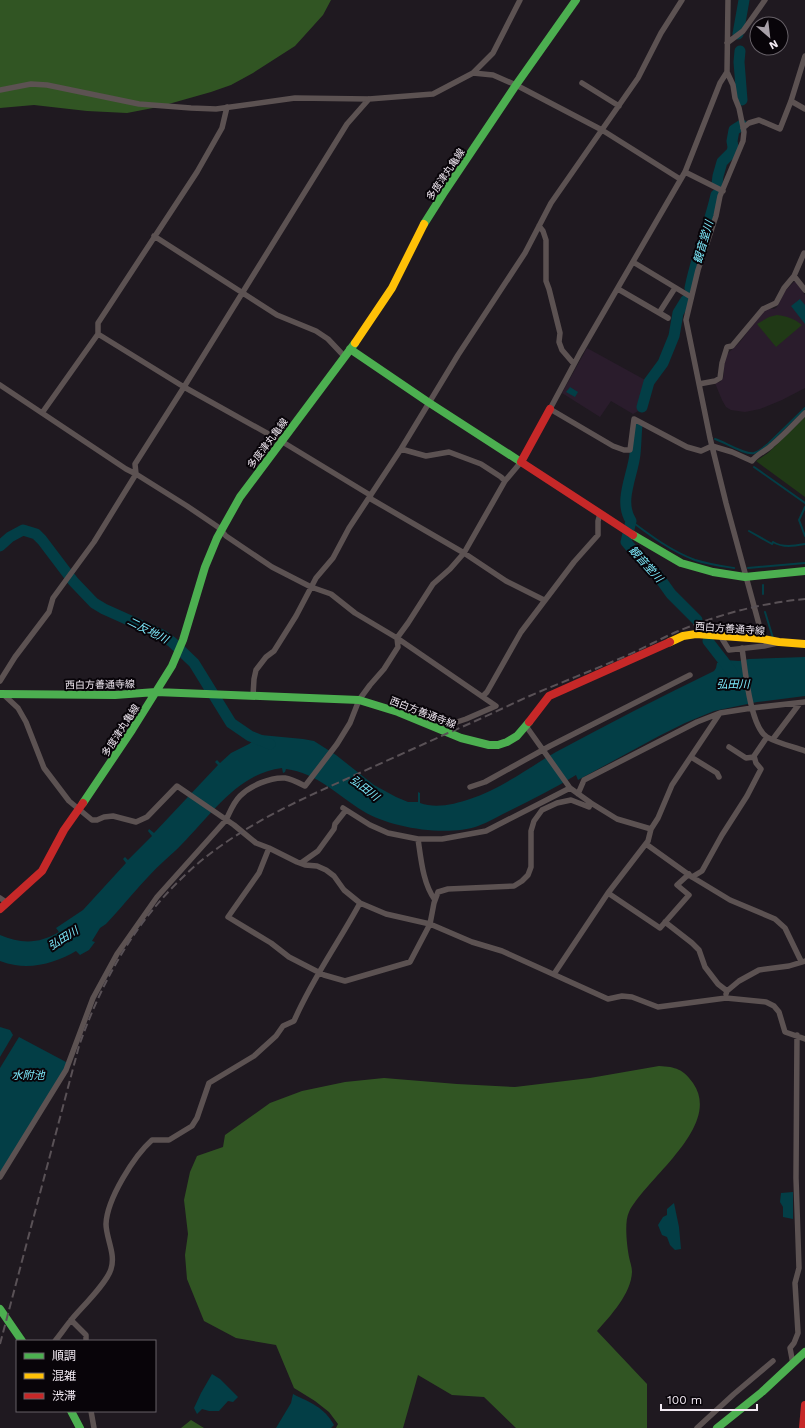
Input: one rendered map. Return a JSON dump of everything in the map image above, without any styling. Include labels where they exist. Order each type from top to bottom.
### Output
[{"type":"main road","name":"多度津丸亀線","points":[[0,909],[3,900],[42,872],[64,830],[172,666],[183,640],[205,568],[216,538],[240,497],[350,349],[392,288],[426,219],[516,85],[576,0]]},
{"type":"main road","points":[[350,349],[428,402],[634,536],[681,563],[713,572],[745,577],[805,571]]},
{"type":"main road","points":[[520,462],[550,409]]},
{"type":"main road","name":"西白方善通寺線","points":[[2,694],[115,695],[156,692],[359,700],[398,712],[461,738],[493,745],[507,742],[516,736],[526,726],[549,696],[683,636],[696,634],[805,644]]},
{"type":"main road","points":[[0,1310],[21,1340]]},
{"type":"main road","points":[[717,1428],[762,1392],[805,1352]]},
{"type":"main road","points":[[803,1428],[805,1405]]},
{"type":"main road","points":[[72,1412],[80,1428]]},
{"type":"street","points":[[0,90],[31,84],[47,85],[139,104],[216,109],[295,98],[369,99],[433,94],[473,73],[494,53],[520,0]]},
{"type":"street","points":[[253,696],[256,670],[266,657],[274,651],[296,616],[316,578],[333,558],[349,528],[401,449],[428,402],[525,253],[551,203],[638,78],[661,33],[682,0]]},
{"type":"street","points":[[728,0],[727,72],[733,85],[735,98],[739,108],[743,128],[743,141],[723,191],[698,270],[686,320],[712,446],[745,577],[763,639]]},
{"type":"street","points":[[728,43],[743,30],[765,0]]},
{"type":"street","points":[[743,128],[749,123],[759,120],[780,129],[791,101],[805,56]]},
{"type":"street","points":[[727,72],[720,83],[685,172],[574,364],[550,409],[613,446],[624,450],[630,450],[634,419],[687,447],[701,451],[712,446],[732,452],[752,461],[756,455],[764,452],[774,444],[805,413]]},
{"type":"street","points":[[473,73],[493,75],[516,85],[602,130],[680,180]]},
{"type":"street","points":[[582,83],[619,106]]},
{"type":"street","points":[[0,681],[15,657],[49,612],[53,598],[94,542],[136,474],[135,464],[347,124],[369,99]]},
{"type":"street","points":[[791,101],[805,109]]},
{"type":"street","points":[[42,413],[98,334],[98,323],[197,172],[222,128],[227,107]]},
{"type":"street","points":[[685,172],[723,191]]},
{"type":"street","points":[[539,226],[543,231],[546,240],[546,281],[560,333],[559,342],[562,350],[574,364]]},
{"type":"street","points":[[154,236],[277,315],[322,335],[328,339],[344,357]]},
{"type":"street","points":[[699,384],[715,382],[720,378],[722,363],[727,347],[732,346],[763,308],[776,303],[784,288],[794,276],[804,253]]},
{"type":"street","points":[[633,262],[692,297]]},
{"type":"street","points":[[794,276],[805,290]]},
{"type":"street","points":[[659,314],[675,288]]},
{"type":"street","points":[[618,289],[668,318]]},
{"type":"street","points":[[98,334],[184,387],[281,441],[370,495],[371,499],[464,553],[506,581],[544,600]]},
{"type":"street","points":[[0,385],[126,468],[187,506],[226,536],[272,567],[312,587],[331,594],[355,613],[397,638],[496,706],[466,719],[439,728]]},
{"type":"street","points":[[401,449],[426,456],[449,452],[481,464],[505,481]]},
{"type":"street","points":[[0,1177],[66,1070],[92,998],[117,954],[157,897],[226,820],[240,796],[265,781],[284,778],[305,786],[337,744],[350,723],[359,700],[384,669],[398,647],[397,638],[433,584],[450,569],[464,553],[505,481],[520,462]]},
{"type":"street","points":[[483,696],[487,692],[521,632],[544,600],[556,588],[574,562],[598,535],[598,521],[600,514]]},
{"type":"street","points":[[721,637],[729,650],[764,646],[779,642]]},
{"type":"street","points":[[742,648],[752,708],[759,730],[770,738],[805,751]]},
{"type":"street","points":[[470,788],[485,782],[690,675]]},
{"type":"street","points":[[2,694],[18,708],[26,722],[44,768],[69,802],[92,820],[113,816],[136,822],[147,817],[177,786],[219,814],[256,843],[301,863],[317,866],[326,870],[334,876],[344,890],[360,903],[386,914],[430,924],[472,942],[502,951],[608,999],[622,996],[632,997],[658,1007],[726,998],[766,1002],[774,1006],[779,1012],[785,1032],[805,1039]]},
{"type":"street","points":[[578,794],[584,780],[697,722],[720,713],[802,703]]},
{"type":"street","points":[[728,747],[746,758],[754,757],[802,703]]},
{"type":"street","points":[[720,713],[672,785],[658,818],[651,829],[646,844],[690,876],[730,900],[775,919],[785,928],[803,961],[789,966],[759,970],[740,981],[727,991],[726,998]]},
{"type":"street","points":[[526,726],[570,788],[617,819],[651,829]]},
{"type":"street","points":[[691,757],[717,773],[719,777]]},
{"type":"street","points":[[608,893],[660,928],[689,895],[678,885],[690,876],[702,871],[722,835],[747,796],[761,769],[756,763],[754,757]]},
{"type":"street","points":[[301,863],[318,851],[334,829],[335,824],[344,809],[370,825],[388,833],[418,839],[442,839],[486,831],[570,788]]},
{"type":"street","points":[[269,848],[259,873],[228,917],[271,943],[289,956],[319,972],[345,981],[410,962],[430,924],[438,892],[448,889],[514,886],[522,881],[528,875],[531,867],[531,831],[534,821],[542,810],[558,803],[571,800],[589,807],[591,803]]},
{"type":"street","points":[[418,839],[424,872],[430,893],[435,900]]},
{"type":"street","points":[[554,974],[608,893],[648,841]]},
{"type":"street","points":[[57,1340],[71,1320],[102,1284],[111,1269],[112,1255],[106,1224],[109,1207],[135,1158],[152,1140],[169,1140],[192,1126],[197,1118],[210,1083],[254,1056],[276,1036],[283,1026],[294,1021],[319,972],[360,903]]},
{"type":"street","points":[[665,922],[699,950],[705,967],[718,984],[727,991]]},
{"type":"street","points":[[793,1364],[790,1348],[798,1333],[796,1283],[799,1268],[796,1178],[797,1035]]},
{"type":"street","points":[[71,1320],[86,1335],[86,1340]]},
{"type":"street","points":[[698,1428],[734,1394],[773,1361]]},
{"type":"street","points":[[91,1412],[94,1428]]},
{"type":"shaded area","points":[[794,282],[796,282],[805,295],[805,388],[760,409],[745,412],[731,410],[726,407],[715,383],[720,382],[723,378],[726,355],[740,342],[765,309],[774,309],[777,307],[785,291]]},
{"type":"shaded area","points":[[587,348],[647,381],[638,411],[633,414],[611,401],[600,417],[562,393]]},
{"type":"green space","points":[[0,0],[331,0],[323,15],[295,46],[253,73],[231,85],[211,92],[158,107],[127,113],[87,111],[34,105],[0,108]]},
{"type":"green space","points":[[777,315],[791,318],[802,325],[776,347],[757,324],[769,317]]},
{"type":"green space","points":[[805,417],[805,497],[756,461],[768,453]]},
{"type":"green space","points":[[659,1066],[679,1070],[693,1083],[700,1099],[698,1117],[690,1134],[679,1151],[638,1198],[627,1216],[626,1234],[632,1270],[631,1280],[619,1304],[597,1331],[647,1384],[647,1428],[516,1428],[484,1397],[452,1395],[418,1375],[403,1428],[336,1428],[338,1424],[329,1412],[294,1388],[276,1345],[236,1338],[204,1321],[187,1279],[185,1255],[188,1234],[184,1200],[190,1172],[197,1156],[223,1147],[225,1135],[270,1103],[302,1091],[345,1082],[384,1078],[515,1087],[590,1078]]},
{"type":"green space","points":[[191,1420],[204,1428],[181,1428]]},
{"type":"water","points":[[800,299],[805,305],[805,324],[791,306]]},
{"type":"water","points":[[570,387],[578,392],[575,397],[566,392]]},
{"type":"water","name":"弘田川","points":[[805,657],[805,696],[757,702],[714,711],[659,736],[578,780],[576,775],[478,826],[465,829],[435,831],[388,822],[363,811],[317,780],[307,775],[286,769],[283,773],[282,768],[266,772],[252,778],[226,797],[180,846],[156,868],[106,924],[100,928],[92,941],[95,942],[89,950],[80,955],[76,951],[55,961],[31,966],[23,966],[0,961],[0,935],[15,940],[37,941],[59,932],[56,928],[83,910],[126,863],[123,859],[125,857],[128,860],[152,836],[148,831],[149,829],[154,833],[218,765],[215,762],[217,760],[220,763],[231,753],[249,744],[261,735],[314,741],[336,755],[374,785],[396,797],[408,802],[418,802],[418,792],[420,793],[420,803],[439,806],[458,803],[493,790],[556,752],[714,671],[717,663],[725,660],[739,661],[749,659]]},
{"type":"water","points":[[0,1027],[10,1030],[13,1035],[0,1057]]},
{"type":"water","name":"水附池","points":[[19,1037],[66,1062],[66,1067],[0,1175],[0,1068]]},
{"type":"water","points":[[793,1192],[793,1219],[783,1217],[783,1207],[780,1202],[781,1193]]},
{"type":"water","points":[[674,1203],[679,1227],[681,1249],[675,1250],[670,1245],[667,1237],[662,1235],[658,1225],[663,1217],[667,1215],[667,1209]]},
{"type":"water","points":[[212,1374],[220,1379],[238,1397],[233,1402],[228,1401],[219,1411],[202,1409],[197,1414],[194,1408]]},
{"type":"water","points":[[293,1394],[321,1410],[334,1425],[331,1428],[276,1428],[291,1403]]},
{"type":"waterway","name":"観音堂川","points":[[738,34],[744,0]]},
{"type":"waterway","name":"観音堂川","points":[[740,51],[739,62],[742,100]]},
{"type":"waterway","name":"観音堂川","points":[[717,184],[722,162],[732,152],[734,130],[742,125]]},
{"type":"waterway","name":"観音堂川","points":[[690,288],[716,195]]},
{"type":"waterway","name":"観音堂川","points":[[642,407],[649,382],[663,363],[674,336],[678,313],[686,300]]},
{"type":"waterway","points":[[715,439],[745,452],[754,453],[768,444],[805,408]]},
{"type":"waterway","name":"観音堂川","points":[[637,425],[634,462],[626,497],[627,513],[631,521],[626,542],[646,565],[656,573],[671,594],[697,620]]},
{"type":"waterway","points":[[754,467],[805,503]]},
{"type":"waterway","points":[[805,507],[799,520],[805,536]]},
{"type":"waterway","points":[[631,521],[662,543],[686,556],[704,563],[734,568]]},
{"type":"waterway","name":"二反地川","points":[[0,546],[10,537],[23,530],[36,534],[73,581],[94,603],[162,635],[172,642],[194,663],[231,723],[250,736],[270,744]]},
{"type":"waterway","points":[[749,531],[772,544],[773,542],[785,546],[805,544]]},
{"type":"waterway","points":[[748,568],[805,563]]},
{"type":"waterway","points":[[763,585],[763,594]]},
{"type":"waterway","points":[[765,612],[773,638],[775,638]]},
{"type":"waterway","name":"観音堂川","points":[[708,641],[732,672]]},
{"type":"railway","points":[[0,1344],[79,1046],[89,1020],[112,971],[141,926],[157,904],[196,865],[248,828],[303,799],[525,698],[628,655],[676,632],[723,615],[772,603],[805,599]]},
{"type":"traffic: fast","points":[[424,224],[516,85],[576,0]]},
{"type":"traffic: fast","points":[[83,803],[132,730],[172,666],[183,640],[205,567],[217,538],[240,497],[355,343]]},
{"type":"traffic: fast","points":[[350,349],[428,402],[521,462]]},
{"type":"traffic: fast","points":[[633,535],[681,563],[713,572],[745,577],[805,571]]},
{"type":"traffic: fast","points":[[0,694],[115,695],[156,692],[359,700],[398,712],[461,738],[489,745],[498,745],[507,742],[517,736],[529,722]]},
{"type":"traffic: fast","points":[[0,1309],[21,1340]]},
{"type":"traffic: fast","points":[[717,1428],[762,1392],[805,1352]]},
{"type":"traffic: fast","points":[[72,1412],[80,1428]]},
{"type":"traffic: slow","points":[[355,343],[392,288],[424,224]]},
{"type":"traffic: slow","points":[[670,642],[683,636],[696,634],[805,644]]},
{"type":"traffic: jam","points":[[550,409],[521,462],[633,535]]},
{"type":"traffic: jam","points":[[529,722],[549,696],[670,642]]},
{"type":"traffic: jam","points":[[0,909],[42,871],[64,830],[83,803]]},
{"type":"traffic: jam","points":[[803,1428],[805,1405]]}]
